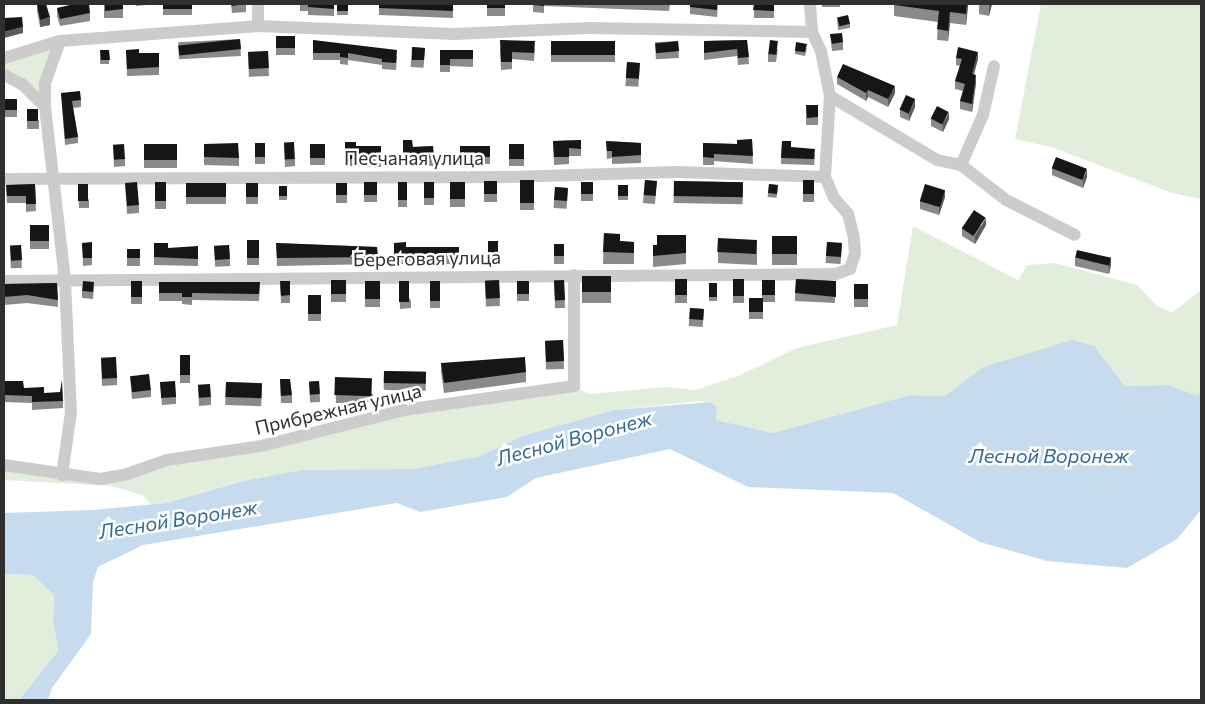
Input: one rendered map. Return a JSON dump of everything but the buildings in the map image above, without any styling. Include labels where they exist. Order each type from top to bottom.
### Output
[{"type":"street","points":[[258,4],[258,26]]},
{"type":"street","points":[[810,4],[812,32],[820,51],[830,96],[825,177]]},
{"type":"street","points":[[4,58],[60,41],[258,26],[455,34],[588,28],[812,32]]},
{"type":"street","points":[[60,41],[45,83],[45,106],[50,178],[65,281],[71,412],[62,475]]},
{"type":"street","points":[[962,165],[983,114],[994,66]]},
{"type":"street","points":[[4,75],[22,84],[45,106]]},
{"type":"street","points":[[830,96],[937,160],[962,165],[1006,200],[1074,235]]},
{"type":"street","name":"Песчаная улица","points":[[4,179],[499,177],[677,172],[825,177]]},
{"type":"street","name":"Береговая улица","points":[[4,281],[836,274],[850,269],[855,254],[854,238],[848,214],[834,198],[825,177]]},
{"type":"street","name":"Прибрежная улица","points":[[4,465],[62,475],[100,479],[127,474],[167,460],[261,446],[404,410],[574,386],[574,275]]},
{"type":"green space","points":[[1041,4],[1201,4],[1201,199],[1172,193],[1054,148],[1015,139]]},
{"type":"green space","points":[[60,41],[45,107],[4,75],[4,58]]},
{"type":"green space","points":[[913,226],[1018,280],[1027,265],[1055,263],[1137,285],[1156,305],[1172,313],[1201,290],[1201,393],[1196,395],[1168,385],[1125,386],[1094,346],[984,367],[945,396],[910,395],[773,433],[715,420],[710,402],[700,401],[614,410],[525,435],[480,456],[413,469],[303,471],[242,481],[166,503],[151,504],[142,495],[112,486],[4,480],[4,465],[100,479],[343,424],[573,386],[589,394],[665,387],[695,390],[740,375],[797,348],[897,325]]},
{"type":"green space","points":[[4,574],[33,575],[54,595],[53,620],[58,651],[19,700],[4,700]]},
{"type":"water","name":"Лесной Воронеж","points":[[1072,340],[1094,346],[1125,386],[1168,385],[1196,395],[1201,393],[1201,510],[1177,539],[1127,568],[1047,561],[980,542],[893,493],[748,487],[670,449],[536,478],[507,497],[420,512],[397,503],[143,545],[98,567],[93,582],[91,634],[52,688],[48,700],[19,700],[58,651],[53,620],[54,595],[33,575],[4,574],[4,513],[92,510],[166,503],[243,481],[303,470],[413,469],[480,456],[525,435],[614,410],[710,402],[717,408],[716,420],[773,433],[910,395],[945,396],[983,367]]}]
